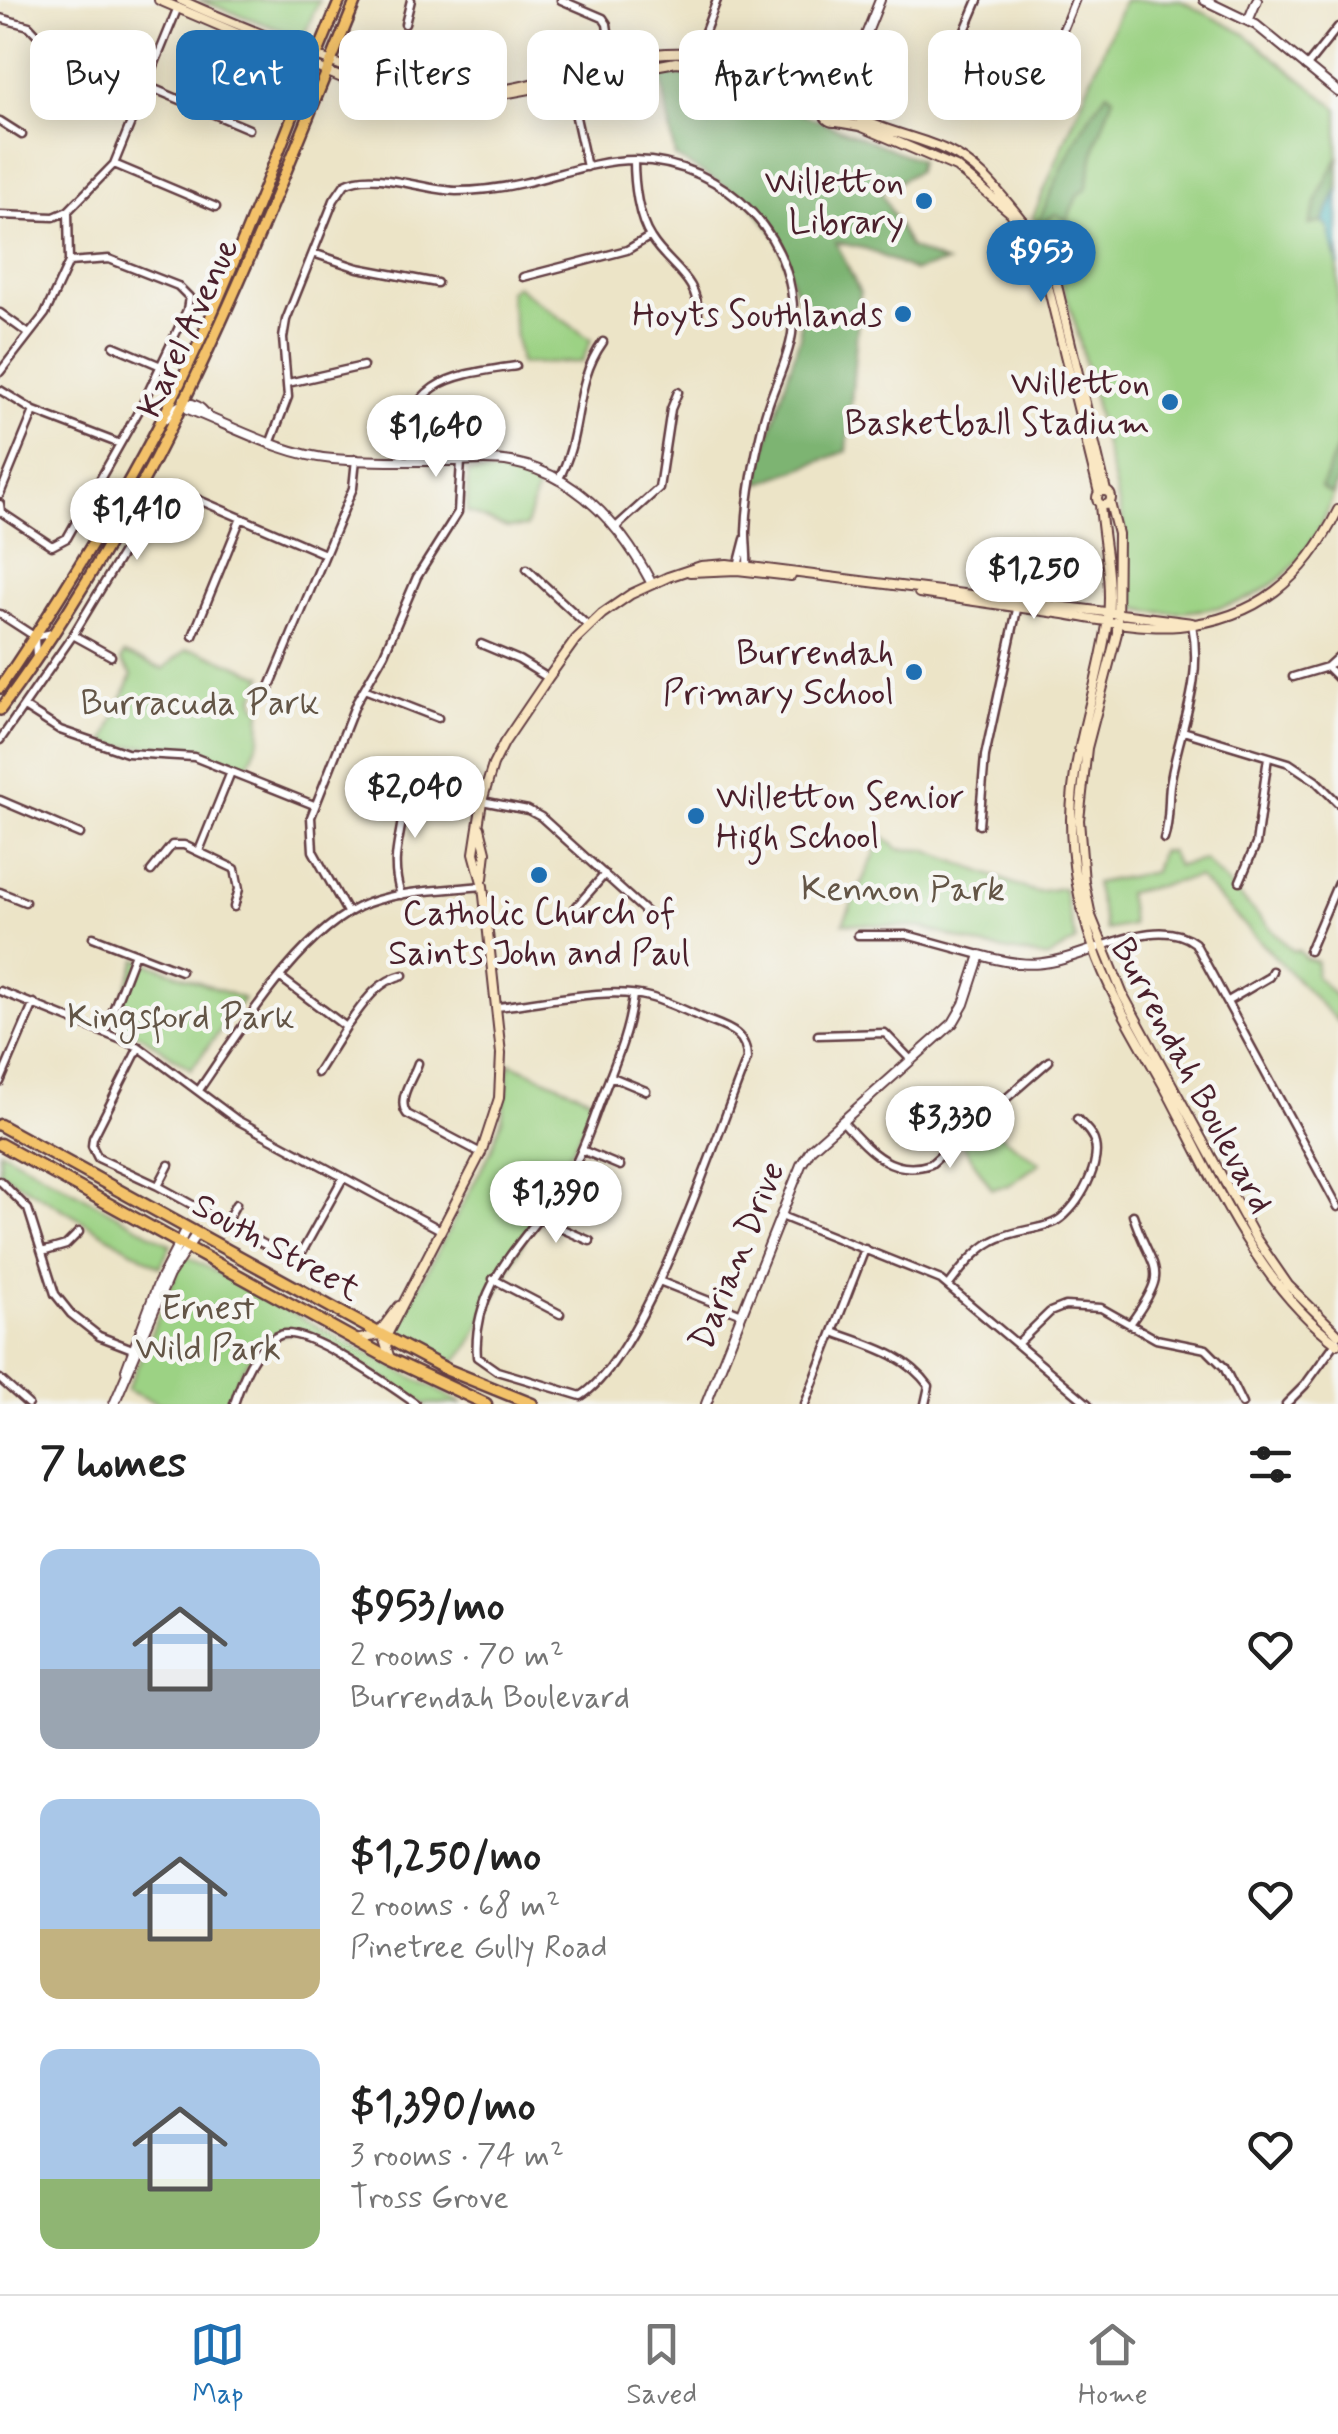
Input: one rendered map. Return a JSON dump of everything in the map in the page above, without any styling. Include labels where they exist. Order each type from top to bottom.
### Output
[{"type":"highway","name":"South Street","points":[[0,1126],[448,1370],[532,1404]]},
{"type":"highway","name":"South Street","points":[[0,1144],[390,1359],[486,1404]]},
{"type":"main road","points":[[159,0],[179,3],[242,30]]},
{"type":"main road","name":"Karel Avenue","points":[[319,51],[340,0]]},
{"type":"main road","name":"Karel Avenue","points":[[0,710],[53,633],[123,517],[184,403],[247,267],[356,0]]},
{"type":"main road","points":[[319,61],[452,93],[527,85]]},
{"type":"main road","points":[[319,65],[326,72],[360,85],[437,100],[471,100],[527,88]]},
{"type":"main road","name":"Karel Avenue","points":[[0,688],[101,530],[156,431],[246,237],[292,120]]},
{"type":"main road","points":[[829,120],[860,126],[956,168],[1012,214],[1028,237]]},
{"type":"main road","points":[[862,120],[961,158],[1002,192],[1028,237],[1049,290],[1092,454]]},
{"type":"main road","points":[[1028,237],[1037,233],[1055,277],[1092,454]]},
{"type":"main road","name":"Burrendah Boulevard","points":[[1092,454],[1102,492],[1097,499],[1105,504],[1113,617],[1078,746],[1071,820],[1077,888],[1123,1011],[1267,1271],[1316,1327],[1337,1340]]},
{"type":"main road","points":[[390,1359],[382,1330],[401,1304],[481,1153],[493,1124],[500,1087],[483,886],[474,852],[482,802],[504,743],[588,626],[617,602],[652,584],[690,572],[737,567],[1181,626],[1231,615],[1293,578],[1312,557],[1338,510]]},
{"type":"main road","points":[[748,568],[1113,617]]},
{"type":"main road","points":[[356,1340],[382,1335]]},
{"type":"street","points":[[405,24],[412,0]]},
{"type":"street","points":[[561,0],[603,18],[608,30]]},
{"type":"street","points":[[706,30],[717,0]]},
{"type":"street","points":[[868,30],[880,0]]},
{"type":"street","points":[[978,0],[958,48],[958,58],[964,66],[1026,96],[1038,91],[1075,0]]},
{"type":"street","points":[[1204,0],[1248,22],[1338,92]]},
{"type":"street","points":[[1248,22],[1257,0]]},
{"type":"street","points":[[156,57],[179,3]]},
{"type":"street","points":[[0,18],[33,30]]},
{"type":"street","points":[[1306,66],[1338,27]]},
{"type":"street","points":[[156,90],[249,129]]},
{"type":"street","points":[[0,120],[22,136]]},
{"type":"street","points":[[0,215],[54,217],[68,211],[114,164],[131,120]]},
{"type":"street","points":[[576,120],[587,167]]},
{"type":"street","points":[[270,444],[285,410],[288,383],[283,328],[344,184],[369,178],[455,190],[497,188],[634,160],[686,168],[716,182],[747,205],[764,226],[788,278],[792,334],[762,424],[746,533],[737,567]]},
{"type":"street","points":[[634,160],[635,181],[649,236],[692,284],[698,317]]},
{"type":"street","points":[[114,164],[216,206]]},
{"type":"street","points":[[0,372],[45,314],[69,262],[68,211]]},
{"type":"street","points":[[523,277],[627,250],[649,236]]},
{"type":"street","points":[[313,254],[358,268],[437,283]]},
{"type":"street","points":[[0,504],[1,512],[52,546],[67,538],[188,310],[189,297],[184,290],[108,259],[69,262]]},
{"type":"street","points":[[0,313],[29,334]]},
{"type":"street","points":[[558,481],[573,450],[586,374],[603,342]]},
{"type":"street","points":[[114,346],[161,366]]},
{"type":"street","points":[[288,383],[363,366]]},
{"type":"street","points":[[401,461],[404,431],[421,400],[438,384],[466,372],[516,366]]},
{"type":"street","points":[[180,382],[188,409],[270,444],[314,456],[510,462],[558,481],[601,510],[652,584]]},
{"type":"street","points":[[0,390],[34,411],[120,444]]},
{"type":"street","points":[[616,527],[659,488],[678,392]]},
{"type":"street","points":[[156,431],[174,407],[184,403]]},
{"type":"street","points":[[0,494],[34,411]]},
{"type":"street","points":[[266,696],[353,488],[356,459]]},
{"type":"street","points":[[347,912],[313,851],[310,832],[314,805],[424,561],[458,512],[461,461]]},
{"type":"street","points":[[0,740],[74,635],[161,490],[170,488],[325,554]]},
{"type":"street","points":[[193,636],[241,518]]},
{"type":"street","points":[[746,533],[748,568]]},
{"type":"street","points":[[527,569],[588,626]]},
{"type":"street","points":[[979,825],[985,756],[1018,606]]},
{"type":"street","points":[[0,614],[35,637],[53,633]]},
{"type":"street","points":[[1164,839],[1170,786],[1196,677],[1192,623]]},
{"type":"street","points":[[74,635],[111,656]]},
{"type":"street","points":[[35,637],[36,658]]},
{"type":"street","points":[[481,644],[548,678]]},
{"type":"street","points":[[1293,677],[1327,667],[1338,657]]},
{"type":"street","points":[[1327,667],[1338,678]]},
{"type":"street","points":[[364,689],[438,718]]},
{"type":"street","points":[[24,707],[60,730],[127,753],[186,755],[314,805]]},
{"type":"street","points":[[1183,730],[1303,771],[1338,803]]},
{"type":"street","points":[[1240,881],[1256,844],[1268,756]]},
{"type":"street","points":[[199,852],[230,772]]},
{"type":"street","points":[[402,895],[394,851],[404,810],[403,795]]},
{"type":"street","points":[[0,800],[80,834]]},
{"type":"street","points":[[482,802],[528,810],[541,817],[646,912]]},
{"type":"street","points":[[150,872],[172,845],[199,852],[235,869],[239,878],[234,906]]},
{"type":"street","points":[[569,915],[606,874]]},
{"type":"street","points":[[1309,952],[1338,883]]},
{"type":"street","points":[[198,1090],[281,978],[317,936],[347,912],[402,895],[483,886]]},
{"type":"street","points":[[0,892],[24,902]]},
{"type":"street","points":[[858,936],[907,935],[1007,962],[1040,965],[1145,934],[1186,937],[1201,952],[1338,1206]]},
{"type":"street","points":[[93,937],[181,971]]},
{"type":"street","points":[[105,1031],[135,953]]},
{"type":"street","name":"Darian Drive","points":[[706,1404],[806,1156],[960,1014],[980,954]]},
{"type":"street","points":[[1228,1001],[1270,978],[1272,971]]},
{"type":"street","points":[[318,1073],[373,991],[388,979],[403,975]]},
{"type":"street","points":[[281,978],[346,1027]]},
{"type":"street","points":[[0,991],[140,1047],[237,1120],[441,1230]]},
{"type":"street","points":[[496,1007],[632,995],[650,998],[731,1029],[747,1048],[747,1058],[659,1281],[623,1352],[592,1389],[581,1396],[497,1371],[477,1357],[476,1343],[493,1279],[568,1178],[582,1150],[627,1035],[632,995]]},
{"type":"street","points":[[0,1082],[34,1003]]},
{"type":"street","points":[[818,1035],[885,1033],[911,1060]]},
{"type":"street","points":[[140,1047],[92,1146],[98,1158],[158,1186],[284,1256],[296,1257],[343,1178]]},
{"type":"street","points":[[842,1121],[874,1155],[916,1169],[931,1164],[1049,1061]]},
{"type":"street","points":[[418,1062],[402,1108],[481,1153]]},
{"type":"street","points":[[610,1076],[646,1090]]},
{"type":"street","points":[[950,1285],[992,1241],[1055,1222],[1071,1212],[1096,1157],[1096,1145],[1077,1119]]},
{"type":"street","points":[[582,1150],[620,1166]]},
{"type":"street","points":[[158,1186],[169,1165]]},
{"type":"street","points":[[0,1181],[28,1209],[55,1294],[71,1314],[99,1336],[135,1350]]},
{"type":"street","points":[[226,1224],[236,1204]]},
{"type":"street","points":[[1130,1324],[1156,1285],[1158,1274],[1133,1215]]},
{"type":"street","points":[[781,1216],[950,1285],[1088,1404]]},
{"type":"street","points":[[537,1218],[590,1242]]},
{"type":"street","points":[[114,1404],[169,1274],[192,1231]]},
{"type":"street","points":[[42,1252],[66,1245],[79,1232]]},
{"type":"street","points":[[804,1404],[866,1249]]},
{"type":"street","points":[[493,1279],[560,1314]]},
{"type":"street","points":[[659,1281],[742,1314]]},
{"type":"street","points":[[1017,1344],[1038,1322],[1065,1306],[1101,1308],[1156,1340],[1206,1349],[1224,1367],[1242,1404]]},
{"type":"street","points":[[833,1332],[905,1362],[928,1386],[925,1404]]},
{"type":"street","points":[[234,1404],[245,1373],[260,1352],[279,1335],[292,1334],[322,1345],[416,1404]]},
{"type":"street","points":[[1288,1404],[1337,1340]]},
{"type":"street","points":[[0,1379],[24,1403]]},
{"type":"green space","points":[[199,0],[319,0],[306,30],[281,30]]},
{"type":"green space","points":[[1124,0],[1179,0],[1245,34],[1338,109],[1337,481],[1322,524],[1297,562],[1263,591],[1243,601],[1163,612],[1130,606],[1122,517],[1077,330],[1059,273],[1033,217],[1074,120],[1081,120],[1081,103]]},
{"type":"green space","points":[[661,75],[679,75],[679,120],[817,120],[919,160],[917,171],[881,192],[910,248],[946,263],[914,271],[867,249],[836,242],[860,293],[847,451],[758,484],[800,336],[800,304],[777,237],[747,199],[675,157]]},
{"type":"green space","points":[[1107,92],[1113,97],[1097,140],[1086,190],[1078,194],[1067,221],[1056,214],[1040,224],[1068,155]]},
{"type":"green space","points":[[1338,158],[1338,189],[1323,222],[1309,225],[1320,192]]},
{"type":"green space","points":[[516,286],[591,340],[582,362],[520,364],[509,291]]},
{"type":"green space","points":[[1338,446],[1338,479],[1332,494],[1321,488]]},
{"type":"green space","points":[[468,472],[504,473],[538,485],[526,527],[507,528],[467,512]]},
{"type":"green space","name":"Burracuda Park","points":[[186,650],[199,651],[263,676],[254,697],[256,706],[261,708],[260,738],[246,770],[187,747],[117,746],[105,741],[132,675],[121,661],[124,654],[163,669]]},
{"type":"green space","name":"Kennon Park","points":[[883,836],[898,849],[925,850],[1035,892],[1063,888],[1076,941],[1048,958],[982,946],[924,928],[843,923]]},
{"type":"green space","points":[[1160,851],[1170,852],[1177,866],[1204,860],[1292,950],[1317,962],[1316,976],[1338,999],[1338,1022],[1198,877],[1127,893],[1132,925],[1106,930],[1095,883],[1154,872]]},
{"type":"green space","name":"Kingsford Park","points":[[137,959],[244,999],[191,1069],[113,1022]]},
{"type":"green space","points":[[510,1063],[597,1101],[468,1348],[454,1362],[392,1336],[491,1151],[502,1119]]},
{"type":"green space","points":[[982,1122],[1040,1163],[1009,1185],[992,1189],[961,1142]]},
{"type":"green space","points":[[0,1150],[171,1245],[160,1267],[0,1172]]},
{"type":"green space","name":"Ernest Wild Park","points":[[184,1255],[463,1404],[425,1404],[307,1332],[276,1336],[264,1343],[246,1363],[227,1404],[159,1404],[127,1390]]},
{"type":"water","points":[[1338,189],[1338,266],[1329,228],[1323,222]]},
{"type":"place","name":"Willetton Library","points":[[924,201]]},
{"type":"place","name":"Hoyts Southlands","points":[[903,314]]},
{"type":"place","name":"Willetton Basketball Stadium","points":[[1170,402]]},
{"type":"place","name":"Burrendah Primary School","points":[[914,672]]},
{"type":"place","name":"Willetton Senior High School","points":[[696,816]]},
{"type":"place","name":"Catholic Church of Saints John and Paul","points":[[539,875]]}]
